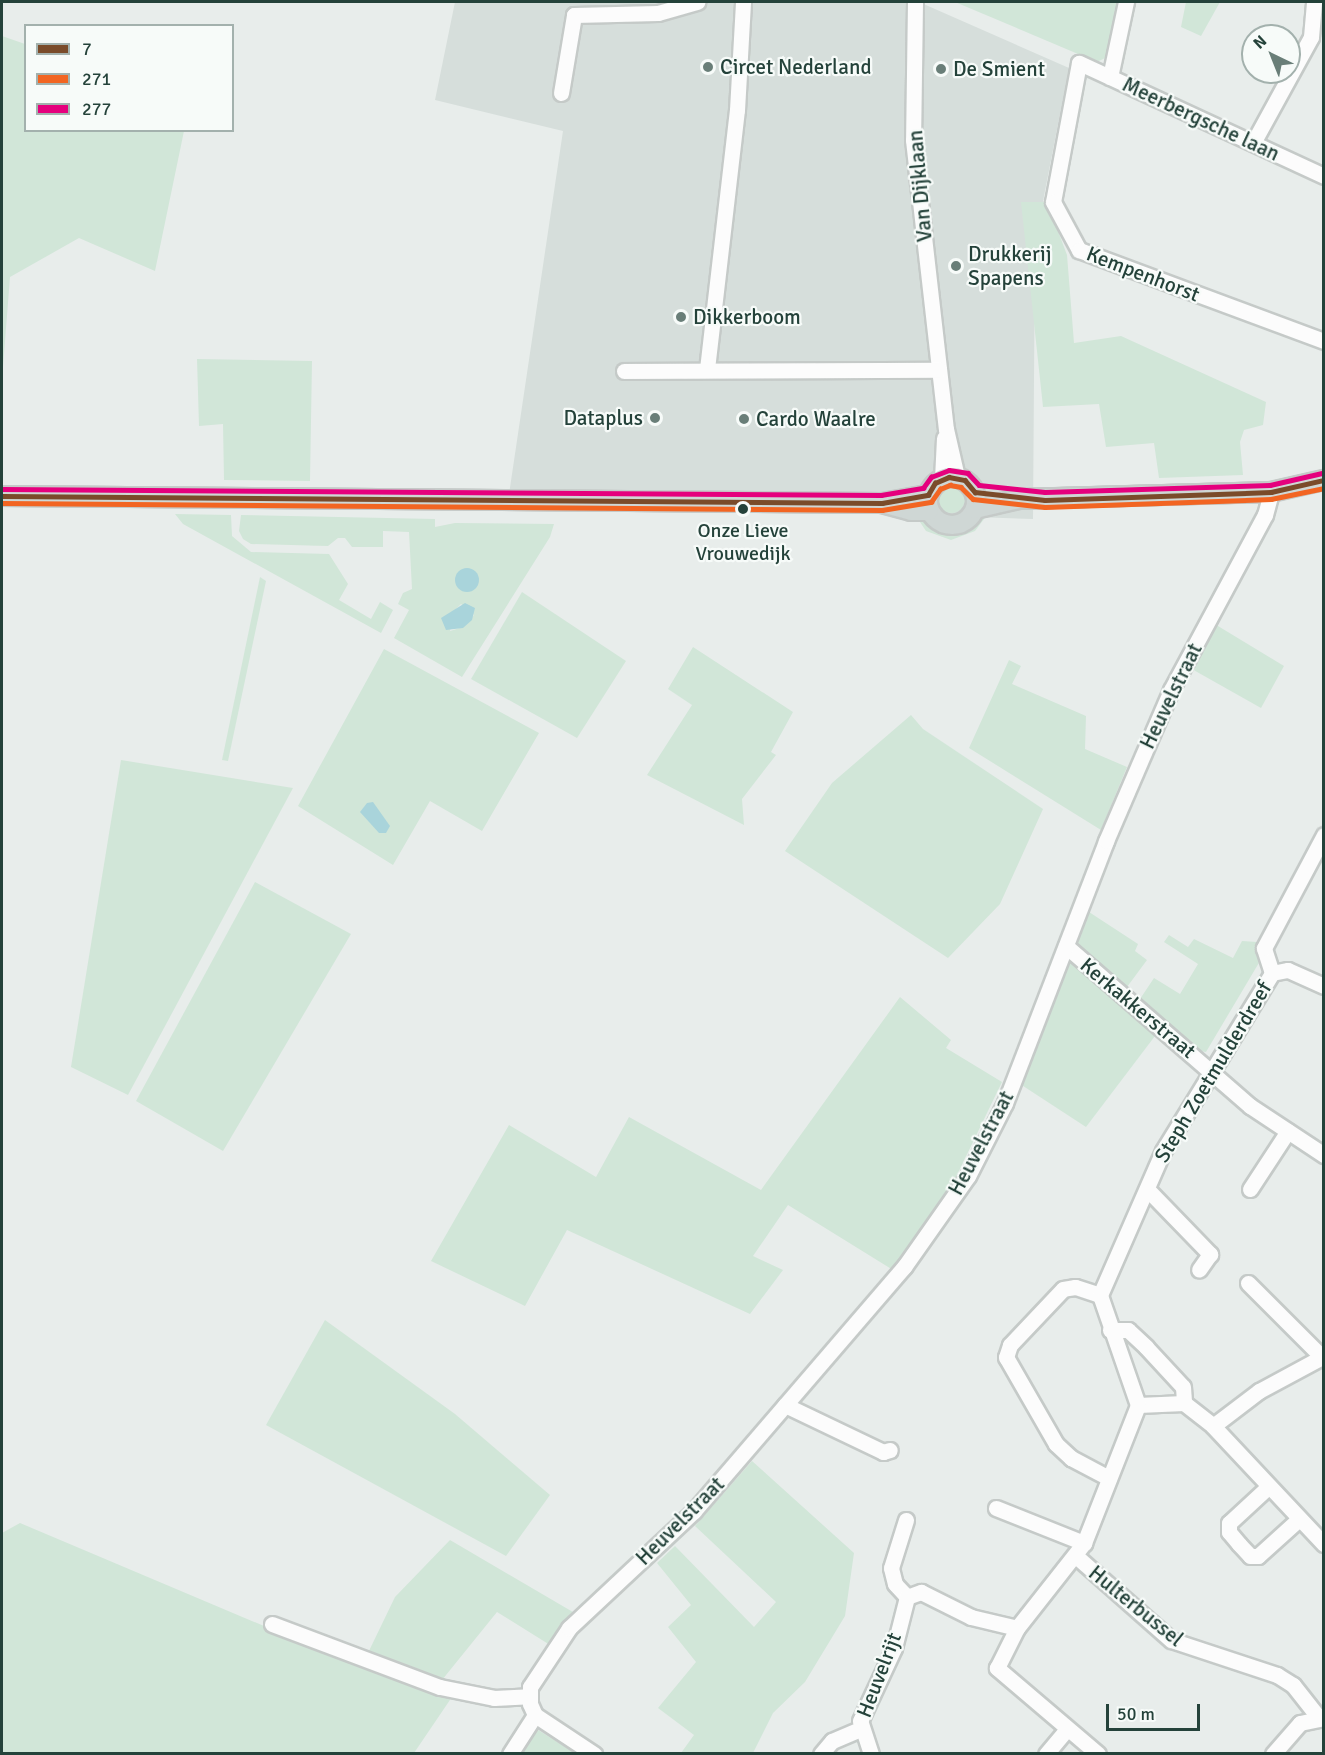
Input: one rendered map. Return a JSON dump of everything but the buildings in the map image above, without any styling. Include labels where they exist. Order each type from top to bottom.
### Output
[{"type":"main road","points":[[928,503],[949,478],[975,500]]},
{"type":"main road","points":[[2,496],[928,503],[949,525],[965,522],[975,500],[993,491],[1019,499],[1271,492],[1323,480]]},
{"type":"street","points":[[561,93],[574,15],[658,13],[697,2]]},
{"type":"street","points":[[707,369],[737,110],[743,2]]},
{"type":"street","name":"Van Dijklaan","points":[[915,2],[914,140],[946,429],[949,478]]},
{"type":"street","points":[[1110,77],[1126,2]]},
{"type":"street","points":[[1253,142],[1311,37],[1314,2]]},
{"type":"street","name":"Meerbergsche laan","points":[[1079,63],[1323,176]]},
{"type":"street","name":"Kempenhorst","points":[[1079,63],[1053,202],[1079,250],[1323,341]]},
{"type":"street","points":[[624,371],[939,370]]},
{"type":"street","name":"Heuvelstraat","points":[[529,1696],[546,1658],[569,1628],[694,1511],[904,1267],[968,1176],[1005,1103],[1066,946],[1171,690],[1265,515],[1271,492]]},
{"type":"street","points":[[1272,973],[1264,948],[1323,835]]},
{"type":"street","name":"Kerkakkerstraat","points":[[1066,946],[1251,1106],[1323,1155]]},
{"type":"street","name":"Steph Zoetmulderdreef","points":[[1100,1295],[1163,1151],[1272,973],[1288,970],[1323,986]]},
{"type":"street","points":[[1250,1189],[1288,1131]]},
{"type":"street","points":[[1147,1189],[1209,1254],[1199,1270]]},
{"type":"street","points":[[1213,1426],[1259,1391],[1323,1357],[1248,1282]]},
{"type":"street","points":[[1098,1754],[997,1668],[1017,1628],[1080,1550],[1127,1440],[1138,1405],[1110,1330],[1100,1295],[1075,1287],[1063,1289],[1010,1345],[1006,1357],[1056,1444],[1071,1458],[1109,1478]]},
{"type":"street","points":[[1110,1330],[1128,1330],[1146,1347],[1183,1387],[1184,1403]]},
{"type":"street","points":[[1138,1405],[1184,1403],[1213,1426],[1323,1544]]},
{"type":"street","points":[[785,1405],[883,1452],[890,1450]]},
{"type":"street","points":[[1268,1487],[1229,1523],[1228,1532],[1250,1556],[1258,1556],[1299,1519]]},
{"type":"street","name":"Hulterbussel","points":[[996,1508],[1080,1550],[1171,1640],[1277,1675],[1293,1685],[1321,1718]]},
{"type":"street","points":[[906,1521],[891,1568],[895,1584],[907,1597],[921,1592],[971,1617],[1017,1628]]},
{"type":"street","name":"Heuvelrijt","points":[[871,1754],[860,1729],[860,1721],[894,1648],[907,1597]]},
{"type":"street","points":[[272,1624],[440,1687],[494,1698],[529,1696],[535,1715],[594,1754]]},
{"type":"street","points":[[510,1754],[535,1715]]},
{"type":"street","points":[[1273,1754],[1300,1724],[1321,1718]]},
{"type":"street","name":"Heuvelrijt","points":[[821,1754],[832,1741],[860,1729]]},
{"type":"street","points":[[1046,1754],[1067,1729]]},
{"type":"shaded area","points":[[455,2],[919,2],[1069,68],[1035,242],[1033,519],[508,501],[563,131],[435,100]]},
{"type":"green space","points":[[955,2],[1121,2],[1111,55],[1097,62]]},
{"type":"green space","points":[[1186,2],[1220,2],[1201,36],[1181,27]]},
{"type":"green space","points":[[2,36],[24,44],[24,132],[184,132],[155,271],[79,238],[10,277],[2,380]]},
{"type":"green space","points":[[1021,202],[1047,202],[1067,255],[1074,343],[1121,336],[1266,402],[1263,425],[1244,430],[1240,442],[1243,475],[1159,478],[1154,443],[1106,447],[1099,404],[1043,407]]},
{"type":"green space","points":[[197,359],[312,361],[310,481],[224,480],[223,424],[199,426]]},
{"type":"green space","points":[[951,485],[961,489],[965,499],[961,509],[951,513],[941,509],[937,499],[941,489]]},
{"type":"green space","points":[[914,513],[921,513],[942,531],[952,531],[980,514],[987,515],[975,531],[951,540],[926,531]]},
{"type":"green space","points":[[175,514],[231,515],[232,536],[251,552],[329,554],[348,584],[339,600],[371,619],[380,602],[393,610],[381,633],[183,524]]},
{"type":"green space","points":[[241,515],[435,519],[435,527],[455,523],[554,524],[550,537],[462,677],[394,638],[409,610],[398,604],[403,593],[412,589],[409,532],[383,531],[383,547],[352,547],[345,538],[338,538],[328,546],[251,544],[243,539],[239,531]],"holes":[[[461,604],[474,615],[463,627],[450,631],[455,610]]]},
{"type":"green space","points":[[260,577],[266,581],[228,761],[222,760]]},
{"type":"green space","points":[[522,592],[626,661],[577,738],[471,679]]},
{"type":"green space","points":[[1213,623],[1284,666],[1261,708],[1190,668]]},
{"type":"green space","points":[[693,647],[793,712],[771,752],[776,755],[742,799],[744,825],[647,775],[692,705],[668,689]]},
{"type":"green space","points":[[384,649],[539,733],[482,831],[430,801],[393,865],[298,806]]},
{"type":"green space","points":[[1009,660],[1021,666],[1012,684],[1086,716],[1085,749],[1127,767],[1101,830],[969,748]]},
{"type":"green space","points":[[911,715],[923,729],[1043,809],[1000,904],[948,958],[785,851],[832,783]]},
{"type":"green space","points":[[121,760],[293,788],[128,1095],[71,1067]]},
{"type":"green space","points":[[255,882],[351,934],[223,1151],[136,1101]]},
{"type":"green space","points":[[1089,912],[1138,944],[1135,951],[1147,960],[1127,987],[1079,948],[1075,939]]},
{"type":"green space","points":[[1169,935],[1188,947],[1194,939],[1233,958],[1242,941],[1257,942],[1260,961],[1206,1052],[1200,1051],[1140,999],[1154,978],[1180,994],[1198,964],[1164,942]]},
{"type":"green space","points":[[1066,959],[1158,1032],[1086,1127],[1017,1082]]},
{"type":"green space","points":[[900,997],[951,1040],[946,1048],[1002,1082],[942,1206],[893,1270],[788,1205],[753,1256],[783,1270],[750,1314],[567,1230],[525,1306],[431,1261],[509,1125],[596,1177],[629,1117],[761,1190]]},
{"type":"green space","points":[[325,1320],[455,1414],[550,1495],[506,1556],[266,1425]]},
{"type":"green space","points":[[752,1461],[854,1553],[845,1616],[805,1682],[773,1713],[753,1753],[681,1753],[694,1735],[658,1708],[696,1662],[668,1627],[691,1605],[657,1563],[675,1546],[754,1627],[776,1602],[695,1526]]},
{"type":"green space","points":[[20,1523],[309,1645],[454,1694],[414,1753],[2,1753],[2,1533]]},
{"type":"green space","points":[[450,1540],[578,1615],[550,1645],[497,1612],[442,1680],[367,1655],[395,1597]]},
{"type":"green space","points":[[535,1728],[575,1753],[517,1754]]},
{"type":"water","points":[[467,568],[475,572],[479,580],[475,588],[467,592],[459,588],[455,580],[459,572]]},
{"type":"water","points":[[465,603],[475,608],[472,620],[463,628],[446,630],[441,618]]},
{"type":"water","points":[[373,802],[390,826],[386,833],[379,833],[360,812],[367,803]]},
{"type":"transit line","name":"277","points":[[2,489],[881,495],[923,488],[931,477],[949,470],[968,473],[979,485],[1045,492],[1270,485],[1322,473]]},
{"type":"transit line","name":"7","points":[[2,496],[882,503],[928,495],[935,483],[949,477],[965,480],[975,492],[1045,500],[1271,492],[1324,480]]},
{"type":"transit line","name":"271","points":[[2,503],[882,510],[931,502],[940,489],[950,485],[961,487],[973,499],[1045,507],[1271,499],[1324,488]]},
{"type":"place","name":"Circet Nederland","points":[[708,67]]},
{"type":"place","name":"De Smient","points":[[941,69]]},
{"type":"place","name":"Drukkerij Spapens","points":[[956,266]]},
{"type":"place","name":"Dikkerboom","points":[[681,317]]},
{"type":"place","name":"Dataplus","points":[[655,418]]},
{"type":"place","name":"Cardo Waalre","points":[[744,419]]},
{"type":"place","name":"Onze Lieve Vrouwedijk","points":[[743,509]]}]
